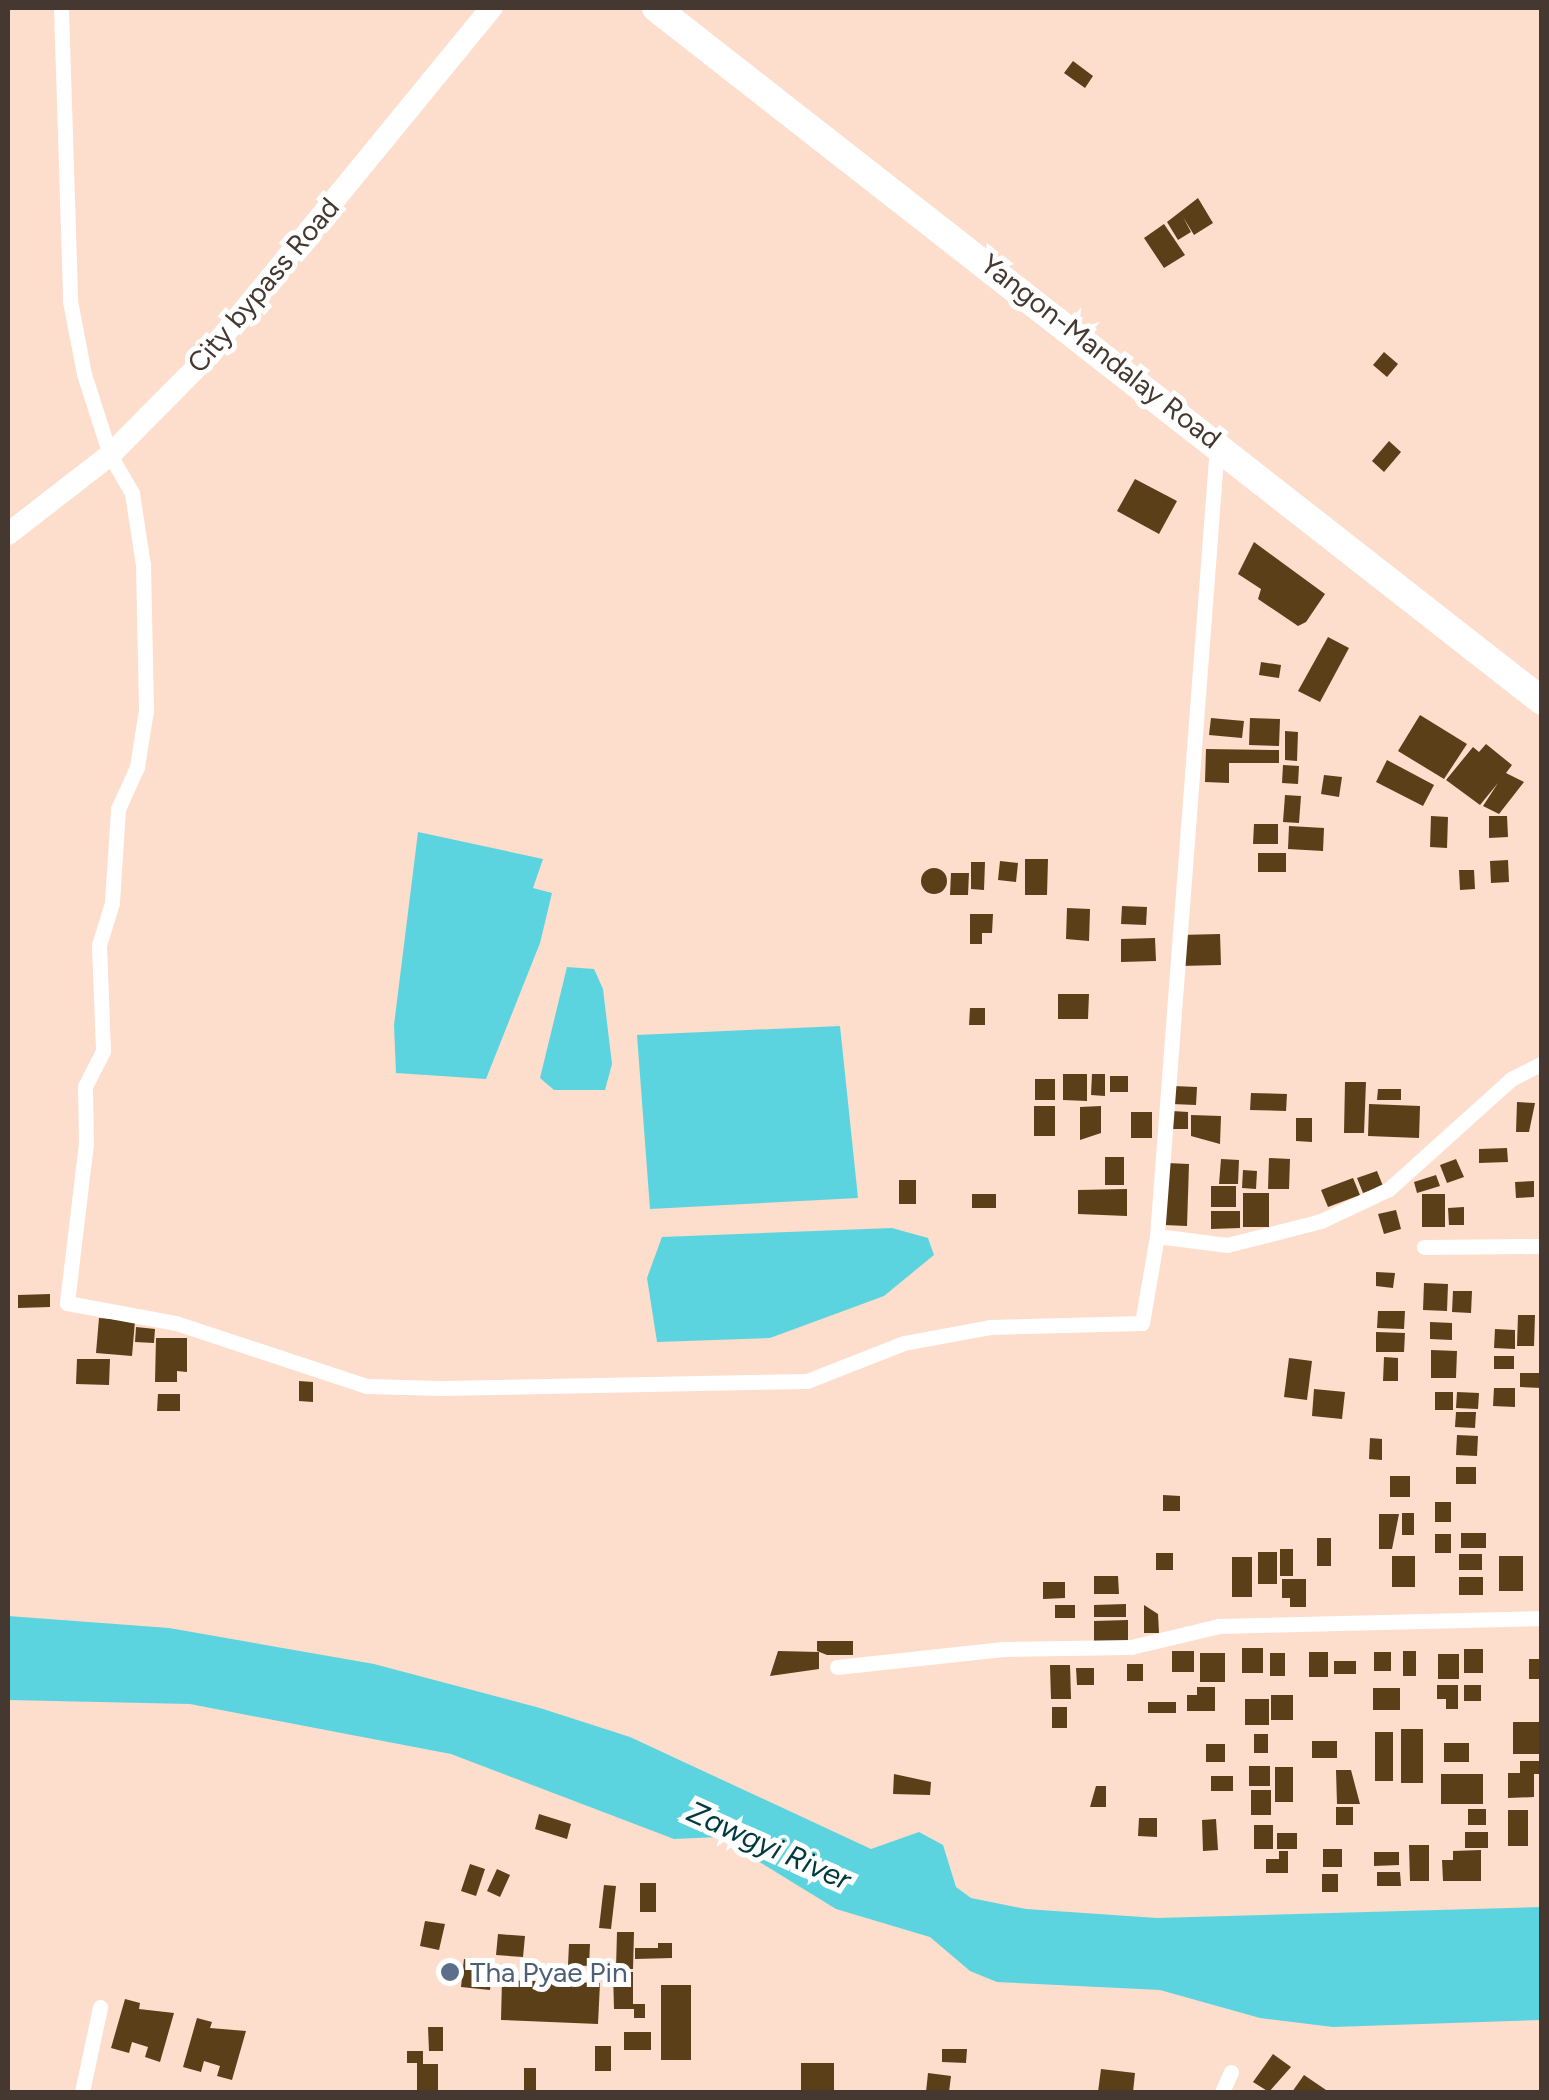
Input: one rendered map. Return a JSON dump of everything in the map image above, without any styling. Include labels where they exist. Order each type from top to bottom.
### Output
[{"type":"highway","name":"Yangon-Mandalay Road","points":[[656,8],[1218,442],[1542,700]]},
{"type":"main road","name":"City bypass Road","points":[[8,534],[110,455],[200,364],[491,8]]},
{"type":"street","points":[[61,8],[70,301],[84,374],[110,455],[132,493],[143,565],[146,710],[137,767],[118,808],[112,904],[99,945],[103,1050],[85,1086],[86,1143],[67,1303],[176,1323],[368,1386],[807,1381],[904,1343],[990,1327],[1142,1323],[1156,1236],[1218,442]]},
{"type":"street","points":[[1156,1236],[1228,1244],[1321,1221],[1389,1190],[1511,1079],[1542,1063]]},
{"type":"street","points":[[1424,1247],[1542,1246]]},
{"type":"street","points":[[837,1667],[1003,1649],[1131,1647],[1219,1626],[1542,1618]]},
{"type":"street","points":[[82,2092],[100,2007]]},
{"type":"street","points":[[1222,2092],[1231,2072]]},
{"type":"water","points":[[418,832],[543,859],[533,888],[552,893],[540,943],[486,1079],[396,1073],[394,1025]]},
{"type":"water","points":[[567,967],[594,969],[603,989],[612,1064],[605,1090],[554,1090],[540,1078]]},
{"type":"water","points":[[840,1026],[858,1198],[650,1209],[637,1035]]},
{"type":"water","points":[[892,1228],[928,1238],[934,1255],[884,1296],[770,1338],[657,1342],[647,1278],[662,1237]]},
{"type":"water","name":"Zawgyi River","points":[[8,1616],[169,1628],[374,1664],[540,1708],[630,1737],[871,1849],[919,1832],[943,1845],[956,1887],[971,1898],[1026,1909],[1157,1918],[1541,1907],[1541,2020],[1333,2027],[1260,2018],[1160,1990],[997,1982],[970,1971],[930,1937],[836,1909],[719,1837],[674,1839],[451,1754],[190,1704],[8,1700]]},
{"type":"building","points":[[1073,61],[1093,76],[1085,88],[1064,73]]},
{"type":"building","points":[[1198,198],[1213,223],[1194,235],[1183,217],[1191,232],[1178,240],[1167,222]]},
{"type":"building","points":[[1164,224],[1185,255],[1164,268],[1144,238]]},
{"type":"building","points":[[1384,352],[1398,364],[1387,377],[1373,365]]},
{"type":"building","points":[[1389,441],[1401,452],[1384,472],[1372,461]]},
{"type":"building","points":[[1135,479],[1177,501],[1159,534],[1117,511]]},
{"type":"building","points":[[1254,542],[1325,594],[1306,622],[1298,626],[1258,599],[1261,589],[1238,574]]},
{"type":"building","points":[[1328,637],[1349,648],[1320,702],[1298,691]]},
{"type":"building","points":[[1261,662],[1281,665],[1279,678],[1259,675]]},
{"type":"building","points":[[1420,715],[1467,744],[1444,779],[1398,751]]},
{"type":"building","points":[[1211,718],[1244,721],[1242,738],[1209,735]]},
{"type":"building","points":[[1250,718],[1280,719],[1279,746],[1249,745]]},
{"type":"building","points":[[1285,731],[1298,732],[1297,761],[1285,760]]},
{"type":"building","points":[[1486,744],[1512,765],[1506,773],[1524,782],[1499,814],[1483,806],[1498,783],[1480,805],[1446,780],[1473,747],[1479,752]]},
{"type":"building","points":[[1206,749],[1279,750],[1279,763],[1229,763],[1229,783],[1205,782]]},
{"type":"building","points":[[1387,760],[1434,785],[1423,806],[1376,782]]},
{"type":"building","points":[[1283,765],[1299,766],[1298,784],[1282,783]]},
{"type":"building","points":[[1324,775],[1342,777],[1339,797],[1321,794]]},
{"type":"building","points":[[1285,795],[1301,796],[1299,823],[1283,822]]},
{"type":"building","points":[[1431,816],[1448,817],[1447,848],[1430,847]]},
{"type":"building","points":[[1489,816],[1507,816],[1508,837],[1489,838]]},
{"type":"building","points":[[1254,824],[1278,824],[1278,844],[1253,844]]},
{"type":"building","points":[[1289,826],[1324,828],[1323,851],[1288,849]]},
{"type":"building","points":[[1258,853],[1286,853],[1286,872],[1258,872]]},
{"type":"building","points":[[1025,859],[1048,859],[1047,895],[1025,895]]},
{"type":"building","points":[[1508,860],[1509,882],[1491,883],[1490,861]]},
{"type":"building","points":[[1000,861],[1018,863],[1016,882],[998,880]]},
{"type":"building","points":[[971,862],[985,862],[984,890],[971,889]]},
{"type":"building","points":[[934,868],[943,872],[947,881],[943,890],[934,894],[925,890],[921,881],[925,872]]},
{"type":"building","points":[[1459,870],[1474,870],[1475,889],[1460,890]]},
{"type":"building","points":[[951,873],[969,873],[968,895],[950,895]]},
{"type":"building","points":[[1122,906],[1147,907],[1146,925],[1121,924]]},
{"type":"building","points":[[1067,908],[1090,909],[1089,941],[1066,939]]},
{"type":"building","points":[[970,914],[993,914],[992,933],[982,933],[982,944],[970,944]]},
{"type":"building","points":[[1220,934],[1221,965],[1180,966],[1179,935]]},
{"type":"building","points":[[1155,938],[1156,961],[1121,962],[1121,939]]},
{"type":"building","points":[[1058,994],[1089,994],[1088,1019],[1058,1019]]},
{"type":"building","points":[[970,1008],[985,1008],[985,1025],[969,1025]]},
{"type":"building","points":[[1063,1074],[1087,1074],[1087,1101],[1063,1100]]},
{"type":"building","points":[[1092,1074],[1105,1074],[1105,1096],[1091,1095]]},
{"type":"building","points":[[1110,1076],[1128,1076],[1128,1092],[1110,1092]]},
{"type":"building","points":[[1035,1079],[1055,1079],[1055,1100],[1035,1100]]},
{"type":"building","points":[[1345,1082],[1366,1082],[1364,1133],[1344,1133]]},
{"type":"building","points":[[1173,1086],[1197,1087],[1196,1105],[1172,1104]]},
{"type":"building","points":[[1378,1089],[1401,1089],[1401,1100],[1377,1100]]},
{"type":"building","points":[[1251,1093],[1287,1094],[1286,1111],[1250,1110]]},
{"type":"building","points":[[1517,1102],[1535,1103],[1529,1132],[1516,1132]]},
{"type":"building","points":[[1369,1104],[1420,1106],[1419,1138],[1368,1136]]},
{"type":"building","points":[[1034,1106],[1055,1106],[1055,1136],[1034,1136]]},
{"type":"building","points":[[1101,1106],[1101,1133],[1080,1140],[1080,1107]]},
{"type":"building","points":[[1172,1111],[1188,1112],[1188,1129],[1172,1129]]},
{"type":"building","points":[[1131,1112],[1152,1112],[1152,1138],[1131,1138]]},
{"type":"building","points":[[1191,1115],[1221,1116],[1220,1144],[1191,1136]]},
{"type":"building","points":[[1296,1118],[1312,1118],[1312,1142],[1296,1141]]},
{"type":"building","points":[[1507,1148],[1508,1162],[1479,1163],[1479,1149]]},
{"type":"building","points":[[1105,1157],[1124,1157],[1124,1185],[1105,1185]]},
{"type":"building","points":[[1269,1158],[1290,1159],[1289,1189],[1268,1189]]},
{"type":"building","points":[[1221,1159],[1239,1160],[1238,1184],[1219,1184]]},
{"type":"building","points":[[1456,1159],[1464,1177],[1447,1183],[1440,1165]]},
{"type":"building","points":[[1167,1163],[1189,1164],[1187,1226],[1164,1225]]},
{"type":"building","points":[[1243,1170],[1257,1171],[1256,1189],[1242,1188]]},
{"type":"building","points":[[1377,1171],[1383,1186],[1363,1193],[1357,1178]]},
{"type":"building","points":[[1436,1175],[1440,1186],[1417,1193],[1414,1182]]},
{"type":"building","points":[[1353,1178],[1360,1195],[1328,1207],[1321,1190]]},
{"type":"building","points":[[899,1180],[916,1180],[916,1204],[899,1204]]},
{"type":"building","points":[[1534,1181],[1534,1197],[1516,1198],[1515,1182]]},
{"type":"building","points":[[1211,1186],[1236,1186],[1236,1207],[1211,1207]]},
{"type":"building","points":[[1127,1189],[1127,1216],[1078,1214],[1078,1190]]},
{"type":"building","points":[[1243,1193],[1269,1193],[1269,1227],[1243,1227]]},
{"type":"building","points":[[972,1194],[996,1194],[996,1208],[972,1208]]},
{"type":"building","points":[[1422,1194],[1445,1194],[1445,1227],[1422,1227]]},
{"type":"building","points":[[1464,1207],[1464,1225],[1449,1225],[1448,1208]]},
{"type":"building","points":[[1396,1210],[1401,1229],[1384,1234],[1378,1214]]},
{"type":"building","points":[[1211,1211],[1240,1211],[1240,1228],[1211,1229]]},
{"type":"building","points":[[1376,1272],[1395,1273],[1393,1288],[1376,1286]]},
{"type":"building","points":[[1424,1283],[1448,1284],[1447,1311],[1423,1310]]},
{"type":"building","points":[[1453,1291],[1472,1291],[1471,1313],[1452,1312]]},
{"type":"building","points":[[50,1294],[50,1307],[18,1308],[18,1295]]},
{"type":"building","points":[[1378,1311],[1405,1311],[1404,1329],[1377,1328]]},
{"type":"building","points":[[1518,1315],[1535,1315],[1534,1346],[1517,1346]]},
{"type":"building","points":[[99,1318],[135,1321],[132,1356],[96,1353]]},
{"type":"building","points":[[1430,1322],[1452,1323],[1452,1340],[1430,1339]]},
{"type":"building","points":[[136,1327],[155,1329],[154,1343],[135,1342]]},
{"type":"building","points":[[1495,1329],[1515,1330],[1515,1349],[1494,1348]]},
{"type":"building","points":[[1376,1332],[1405,1333],[1404,1352],[1376,1352]]},
{"type":"building","points":[[156,1338],[187,1338],[187,1372],[177,1371],[177,1382],[155,1382]]},
{"type":"building","points":[[1431,1350],[1457,1351],[1456,1378],[1431,1378]]},
{"type":"building","points":[[1494,1356],[1514,1356],[1514,1369],[1494,1369]]},
{"type":"building","points":[[1384,1357],[1398,1358],[1398,1381],[1383,1381]]},
{"type":"building","points":[[1289,1358],[1312,1361],[1307,1400],[1284,1397]]},
{"type":"building","points":[[77,1359],[110,1359],[109,1385],[76,1384]]},
{"type":"building","points":[[1520,1373],[1542,1373],[1542,1388],[1520,1387]]},
{"type":"building","points":[[299,1381],[313,1382],[313,1402],[299,1401]]},
{"type":"building","points":[[1494,1388],[1515,1388],[1515,1407],[1493,1406]]},
{"type":"building","points":[[1314,1389],[1345,1392],[1342,1419],[1312,1416]]},
{"type":"building","points":[[1435,1392],[1453,1392],[1453,1410],[1435,1410]]},
{"type":"building","points":[[1457,1392],[1479,1393],[1478,1409],[1456,1408]]},
{"type":"building","points":[[158,1394],[180,1394],[180,1411],[157,1411]]},
{"type":"building","points":[[1456,1412],[1476,1412],[1475,1428],[1455,1427]]},
{"type":"building","points":[[1457,1435],[1478,1436],[1477,1456],[1456,1455]]},
{"type":"building","points":[[1370,1438],[1382,1439],[1382,1460],[1369,1459]]},
{"type":"building","points":[[1456,1467],[1476,1467],[1476,1484],[1456,1484]]},
{"type":"building","points":[[1390,1476],[1410,1476],[1410,1497],[1390,1497]]},
{"type":"building","points":[[1163,1495],[1180,1496],[1180,1511],[1163,1511]]},
{"type":"building","points":[[1435,1502],[1451,1502],[1451,1522],[1435,1522]]},
{"type":"building","points":[[1402,1513],[1414,1513],[1414,1535],[1402,1535]]},
{"type":"building","points":[[1379,1514],[1399,1514],[1392,1549],[1379,1549]]},
{"type":"building","points":[[1461,1533],[1486,1533],[1486,1548],[1461,1548]]},
{"type":"building","points":[[1435,1534],[1451,1534],[1451,1553],[1435,1553]]},
{"type":"building","points":[[1317,1538],[1331,1538],[1331,1566],[1317,1566]]},
{"type":"building","points":[[1280,1549],[1293,1549],[1293,1576],[1280,1576]]},
{"type":"building","points":[[1258,1552],[1277,1552],[1277,1584],[1258,1584]]},
{"type":"building","points":[[1156,1553],[1173,1553],[1173,1570],[1156,1570]]},
{"type":"building","points":[[1459,1554],[1482,1554],[1482,1570],[1459,1570]]},
{"type":"building","points":[[1392,1556],[1415,1556],[1415,1587],[1392,1587]]},
{"type":"building","points":[[1499,1556],[1523,1556],[1523,1591],[1499,1591]]},
{"type":"building","points":[[1232,1557],[1252,1557],[1252,1597],[1232,1597]]},
{"type":"building","points":[[1094,1576],[1118,1576],[1119,1594],[1094,1594]]},
{"type":"building","points":[[1459,1577],[1483,1577],[1483,1595],[1459,1595]]},
{"type":"building","points":[[1282,1579],[1306,1579],[1306,1607],[1290,1607],[1290,1598],[1282,1598]]},
{"type":"building","points":[[1043,1582],[1065,1582],[1065,1598],[1043,1599]]},
{"type":"building","points":[[1126,1604],[1126,1617],[1094,1617],[1094,1605]]},
{"type":"building","points":[[1055,1605],[1075,1605],[1075,1618],[1055,1618]]},
{"type":"building","points":[[1144,1605],[1158,1614],[1159,1633],[1144,1633]]},
{"type":"building","points":[[1128,1620],[1128,1643],[1094,1643],[1094,1621]]},
{"type":"building","points":[[817,1641],[853,1641],[853,1655],[827,1655],[817,1651]]},
{"type":"building","points":[[1242,1648],[1263,1648],[1263,1673],[1242,1673]]},
{"type":"building","points":[[1464,1649],[1483,1649],[1483,1673],[1464,1673]]},
{"type":"building","points":[[778,1651],[819,1652],[819,1669],[770,1676]]},
{"type":"building","points":[[1172,1651],[1194,1651],[1194,1672],[1172,1672]]},
{"type":"building","points":[[1403,1651],[1416,1651],[1416,1676],[1403,1676]]},
{"type":"building","points":[[1309,1652],[1328,1652],[1328,1677],[1309,1677]]},
{"type":"building","points":[[1374,1652],[1391,1652],[1391,1671],[1374,1671]]},
{"type":"building","points":[[1200,1653],[1225,1653],[1225,1682],[1200,1682]]},
{"type":"building","points":[[1270,1653],[1285,1653],[1285,1676],[1270,1676]]},
{"type":"building","points":[[1438,1654],[1459,1654],[1459,1679],[1438,1679]]},
{"type":"building","points":[[1529,1659],[1542,1659],[1542,1679],[1529,1679]]},
{"type":"building","points":[[1334,1661],[1356,1661],[1356,1674],[1334,1674]]},
{"type":"building","points":[[1127,1664],[1143,1664],[1143,1681],[1127,1681]]},
{"type":"building","points":[[1050,1665],[1070,1665],[1071,1699],[1051,1699]]},
{"type":"building","points":[[1076,1668],[1094,1668],[1094,1685],[1077,1685]]},
{"type":"building","points":[[1437,1685],[1458,1685],[1458,1709],[1446,1709],[1446,1699],[1437,1699]]},
{"type":"building","points":[[1464,1685],[1481,1685],[1481,1701],[1464,1701]]},
{"type":"building","points":[[1197,1687],[1215,1687],[1215,1711],[1187,1711],[1187,1695],[1197,1695]]},
{"type":"building","points":[[1373,1688],[1400,1688],[1400,1710],[1373,1710]]},
{"type":"building","points":[[1271,1695],[1293,1695],[1293,1720],[1271,1720]]},
{"type":"building","points":[[1245,1699],[1269,1699],[1269,1725],[1245,1725]]},
{"type":"building","points":[[1148,1702],[1176,1702],[1176,1713],[1148,1713]]},
{"type":"building","points":[[1052,1707],[1067,1707],[1067,1728],[1052,1728]]},
{"type":"building","points":[[1513,1722],[1542,1722],[1542,1754],[1513,1754]]},
{"type":"building","points":[[1401,1729],[1423,1729],[1423,1783],[1401,1783]]},
{"type":"building","points":[[1375,1732],[1393,1732],[1393,1781],[1375,1781]]},
{"type":"building","points":[[1254,1734],[1268,1734],[1268,1753],[1254,1753]]},
{"type":"building","points":[[1312,1741],[1337,1741],[1337,1758],[1312,1758]]},
{"type":"building","points":[[1444,1743],[1469,1743],[1469,1762],[1444,1762]]},
{"type":"building","points":[[1206,1744],[1225,1744],[1225,1762],[1206,1762]]},
{"type":"building","points":[[1520,1761],[1542,1761],[1542,1774],[1534,1774],[1534,1797],[1508,1798],[1508,1773],[1520,1773]]},
{"type":"building","points":[[1249,1766],[1270,1766],[1270,1786],[1249,1786]]},
{"type":"building","points":[[1275,1767],[1293,1767],[1293,1802],[1275,1802]]},
{"type":"building","points":[[1336,1770],[1351,1770],[1360,1804],[1337,1804]]},
{"type":"building","points":[[894,1774],[931,1782],[930,1795],[893,1794]]},
{"type":"building","points":[[1441,1774],[1483,1774],[1483,1804],[1441,1804]]},
{"type":"building","points":[[1211,1776],[1233,1776],[1233,1791],[1211,1791]]},
{"type":"building","points":[[1096,1786],[1106,1786],[1106,1807],[1090,1807]]},
{"type":"building","points":[[1251,1790],[1271,1790],[1271,1815],[1251,1815]]},
{"type":"building","points":[[1336,1807],[1353,1807],[1353,1825],[1336,1825]]},
{"type":"building","points":[[1468,1809],[1486,1809],[1486,1825],[1468,1825]]},
{"type":"building","points":[[1508,1810],[1528,1810],[1528,1846],[1508,1846]]},
{"type":"building","points":[[539,1814],[571,1824],[567,1839],[535,1829]]},
{"type":"building","points":[[1139,1818],[1157,1818],[1157,1837],[1138,1836]]},
{"type":"building","points":[[1216,1819],[1218,1850],[1203,1851],[1202,1820]]},
{"type":"building","points":[[1254,1825],[1273,1825],[1273,1849],[1254,1849]]},
{"type":"building","points":[[1465,1832],[1488,1832],[1488,1848],[1465,1848]]},
{"type":"building","points":[[1277,1833],[1297,1833],[1297,1849],[1277,1849]]},
{"type":"building","points":[[1409,1845],[1429,1845],[1429,1881],[1410,1881]]},
{"type":"building","points":[[1323,1849],[1342,1849],[1342,1867],[1323,1867]]},
{"type":"building","points":[[1481,1850],[1481,1881],[1443,1881],[1442,1860],[1453,1860],[1453,1851]]},
{"type":"building","points":[[1279,1851],[1288,1851],[1288,1873],[1266,1873],[1266,1859],[1279,1859]]},
{"type":"building","points":[[1374,1852],[1399,1852],[1399,1865],[1374,1866]]},
{"type":"building","points":[[470,1864],[485,1869],[476,1896],[461,1891]]},
{"type":"building","points":[[497,1869],[510,1875],[500,1897],[487,1891]]},
{"type":"building","points":[[1377,1872],[1400,1872],[1401,1886],[1377,1886]]},
{"type":"building","points":[[1322,1874],[1338,1874],[1338,1892],[1322,1892]]},
{"type":"building","points":[[640,1883],[656,1883],[656,1912],[640,1912]]},
{"type":"building","points":[[604,1885],[616,1886],[611,1929],[599,1928]]},
{"type":"building","points":[[425,1921],[445,1924],[439,1950],[420,1946]]},
{"type":"building","points":[[617,1932],[634,1932],[633,1969],[616,1969]]},
{"type":"building","points":[[498,1934],[525,1936],[523,1957],[496,1955]]},
{"type":"building","points":[[658,1943],[672,1943],[672,1958],[635,1959],[635,1948],[658,1948]]},
{"type":"building","points":[[569,1944],[590,1944],[589,1966],[568,1965]]},
{"type":"building","points":[[464,1959],[493,1962],[490,1990],[461,1987]]},
{"type":"building","points":[[613,1972],[633,1972],[633,2004],[645,2004],[645,2018],[634,2018],[634,2009],[614,2009]]},
{"type":"building","points":[[502,1980],[600,1983],[598,2024],[501,2020]]},
{"type":"building","points":[[661,1985],[691,1985],[691,2060],[661,2060]]},
{"type":"building","points":[[125,1999],[140,2003],[139,2009],[174,2013],[160,2062],[145,2057],[148,2047],[132,2042],[129,2053],[111,2048]]},
{"type":"building","points":[[197,2018],[212,2022],[210,2028],[246,2031],[232,2080],[217,2076],[220,2066],[204,2061],[201,2072],[183,2067]]},
{"type":"building","points":[[428,2027],[443,2027],[443,2051],[429,2051]]},
{"type":"building","points":[[624,2032],[651,2032],[651,2050],[624,2050]]},
{"type":"building","points":[[595,2046],[611,2046],[611,2071],[595,2071]]},
{"type":"building","points":[[942,2049],[967,2049],[966,2063],[942,2062]]},
{"type":"building","points":[[407,2051],[423,2051],[423,2064],[438,2064],[438,2091],[417,2091],[417,2063],[407,2063]]},
{"type":"building","points":[[1273,2054],[1291,2067],[1269,2092],[1253,2082]]},
{"type":"building","points":[[801,2063],[834,2063],[834,2092],[801,2092]]},
{"type":"building","points":[[524,2068],[536,2068],[536,2092],[524,2092]]},
{"type":"building","points":[[1101,2069],[1135,2073],[1133,2092],[1098,2092]]},
{"type":"building","points":[[928,2073],[951,2076],[949,2092],[926,2092]]},
{"type":"building","points":[[1304,2075],[1329,2092],[1292,2092]]},
{"type":"place","name":"Tha Pyae Pin","points":[[450,1972]]}]
